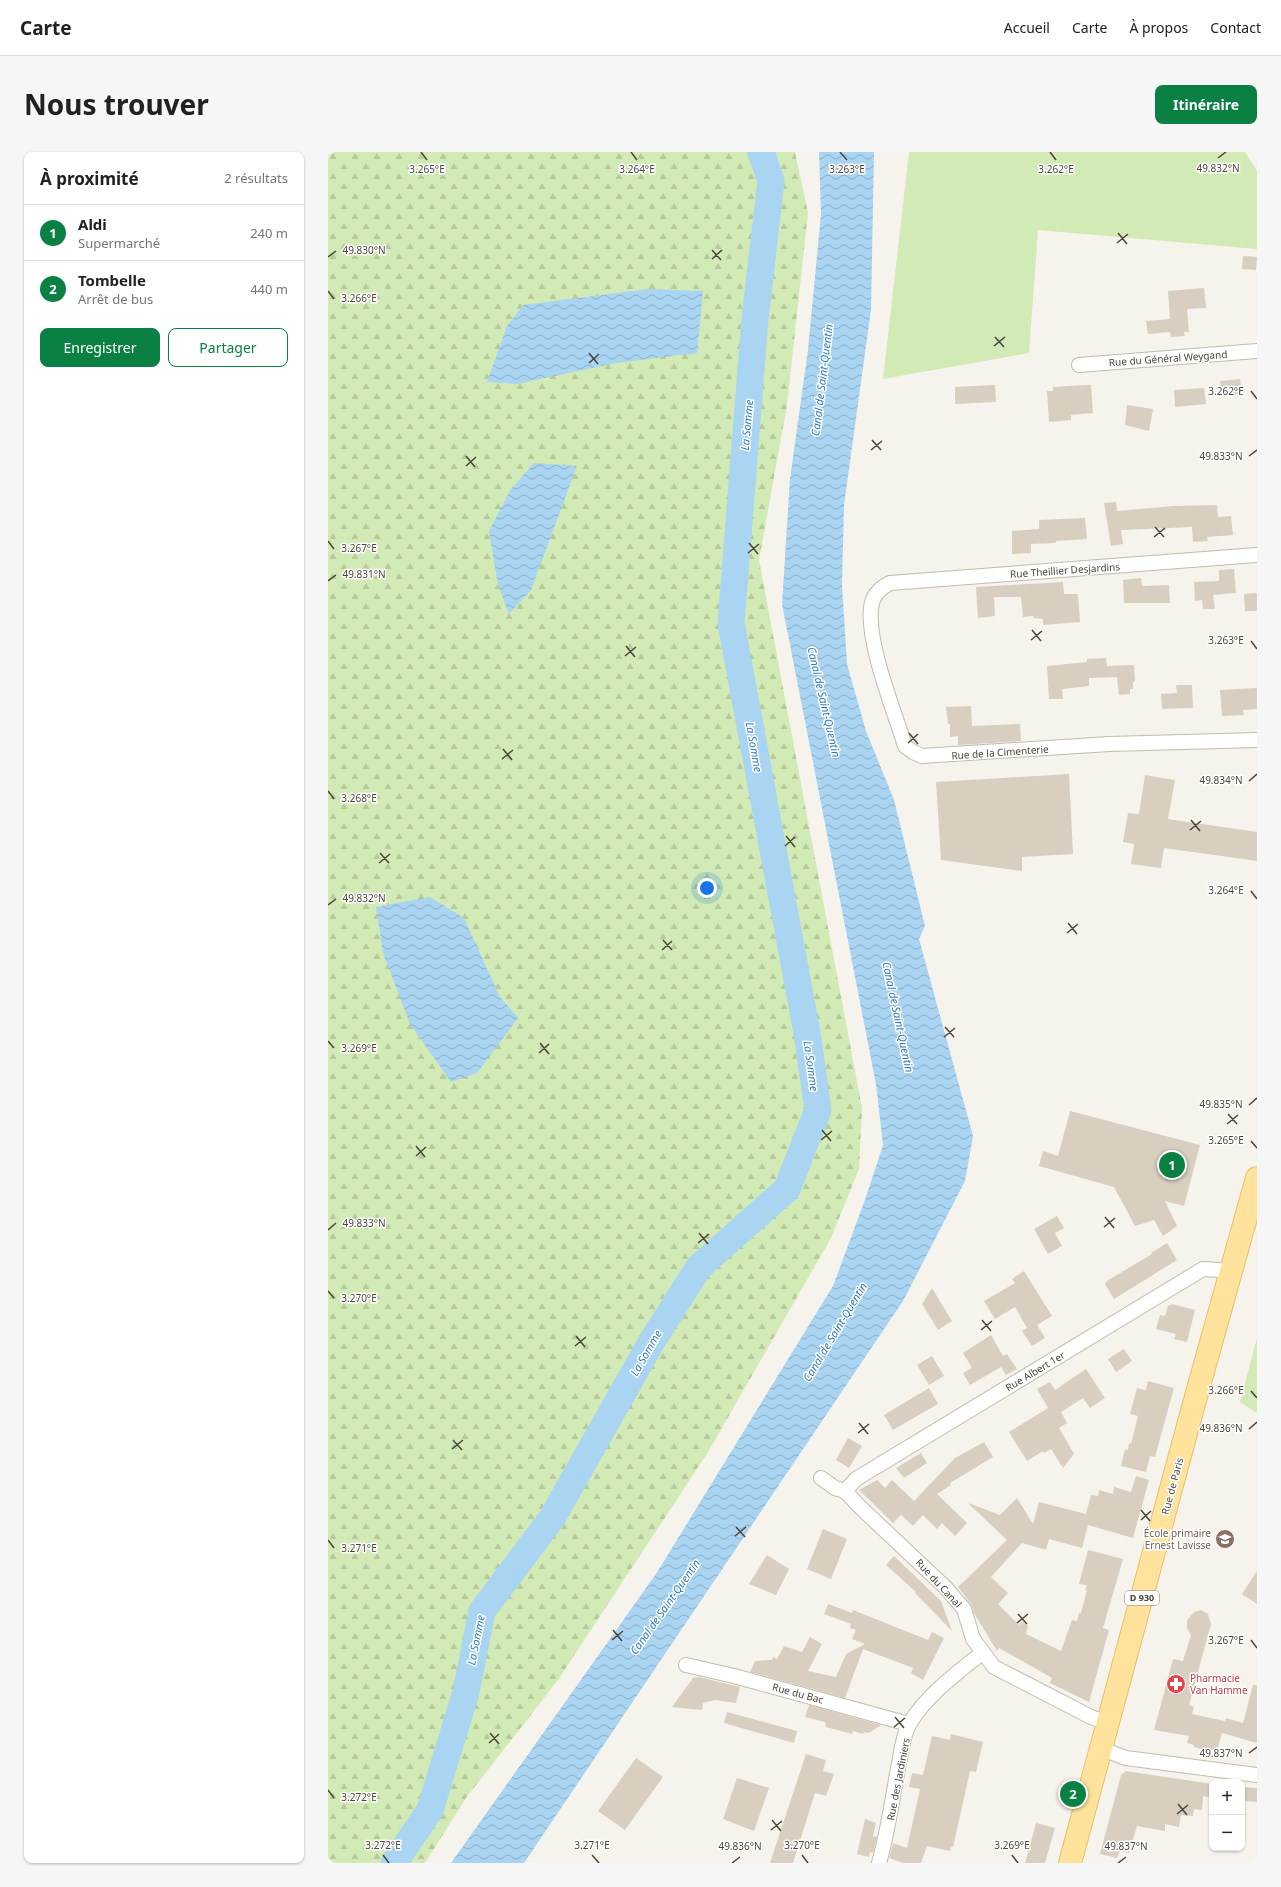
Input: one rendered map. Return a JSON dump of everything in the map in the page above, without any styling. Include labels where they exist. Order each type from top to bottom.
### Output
[{"type":"main road","name":"Rue de Paris","points":[[1070,1863],[1192,1411],[1257,1178]]},
{"type":"street","name":"Rue du Général Weygand","points":[[1079,365],[1257,351]]},
{"type":"street","name":"Rue Theillier Desjardins","points":[[876,593],[882,587],[890,583],[1257,555]]},
{"type":"street","name":"Rue de la Cimenterie","points":[[876,593],[871,607],[871,626],[879,664],[905,746],[922,756],[1109,744],[1257,740]]},
{"type":"street","name":"Rue Albert 1er","points":[[845,1491],[856,1479],[1203,1269],[1219,1270],[1231,1275]]},
{"type":"street","name":"Rue du Canal","points":[[822,1478],[835,1488],[845,1491],[946,1588],[964,1609],[973,1639],[994,1667],[1091,1717],[1108,1723]]},
{"type":"street","name":"Rue des Jardiniers","points":[[879,1863],[887,1837],[897,1774],[909,1724],[920,1710],[950,1679],[982,1653]]},
{"type":"street","name":"Rue du Bac","points":[[686,1665],[734,1676],[909,1724]]},
{"type":"street","points":[[1102,1749],[1133,1759],[1257,1775]]},
{"type":"green space","points":[[328,152],[795,152],[808,213],[787,405],[759,560],[862,1108],[859,1169],[831,1238],[708,1452],[558,1680],[466,1798],[425,1863],[328,1863]]},
{"type":"green space","points":[[909,152],[1245,152],[1257,171],[1257,249],[1038,230],[1029,353],[883,379]]},
{"type":"green space","points":[[1257,1338],[1257,1413],[1240,1402]]},
{"type":"water","name":"Canal de Saint-Quentin","points":[[819,152],[874,152],[871,310],[844,505],[842,585],[847,664],[866,731],[894,800],[925,926],[919,939],[973,1136],[965,1181],[903,1301],[524,1863],[451,1863],[656,1574],[833,1286],[866,1197],[883,1145],[876,1084],[782,604],[790,479],[808,350],[821,214]]},
{"type":"water","points":[[648,289],[703,291],[697,353],[616,363],[517,384],[487,382],[507,326],[523,305]]},
{"type":"water","points":[[534,463],[577,466],[531,590],[509,614],[498,585],[489,531],[511,489]]},
{"type":"water","points":[[430,897],[464,918],[500,997],[518,1018],[477,1073],[451,1082],[410,1024],[383,953],[376,907]]},
{"type":"building","points":[[1243,256],[1257,257],[1256,270],[1242,269]]},
{"type":"building","points":[[1204,288],[1206,308],[1187,309],[1189,332],[1184,332],[1185,336],[1171,337],[1170,332],[1148,334],[1146,321],[1170,319],[1168,291]]},
{"type":"building","points":[[1240,379],[1242,394],[1221,396],[1220,381]]},
{"type":"building","points":[[995,385],[996,402],[955,404],[955,387]]},
{"type":"building","points":[[1091,385],[1093,413],[1071,415],[1071,420],[1049,422],[1047,391],[1053,391],[1053,387]]},
{"type":"building","points":[[1204,388],[1206,404],[1175,407],[1174,390]]},
{"type":"building","points":[[1127,405],[1153,409],[1149,431],[1125,425]]},
{"type":"building","points":[[1116,502],[1117,511],[1173,506],[1217,505],[1218,517],[1231,516],[1233,535],[1207,537],[1208,541],[1193,542],[1192,527],[1121,530],[1123,544],[1111,546],[1104,503]]},
{"type":"building","points":[[1085,518],[1087,539],[1056,541],[1056,543],[1031,544],[1031,553],[1012,554],[1012,531],[1039,529],[1039,520]]},
{"type":"building","points":[[1234,569],[1236,593],[1213,595],[1215,609],[1203,609],[1202,600],[1195,601],[1194,582],[1219,581],[1219,570]]},
{"type":"building","points":[[1141,578],[1142,586],[1169,585],[1170,603],[1124,603],[1123,580]]},
{"type":"building","points":[[1063,582],[1064,594],[1078,594],[1080,622],[1043,625],[1043,619],[1034,618],[1033,616],[1023,617],[1021,597],[994,597],[995,616],[978,618],[976,587]]},
{"type":"building","points":[[1257,593],[1257,611],[1245,611],[1244,594]]},
{"type":"building","points":[[1106,658],[1107,666],[1134,665],[1135,681],[1133,682],[1133,689],[1130,689],[1130,694],[1119,695],[1117,677],[1089,678],[1089,686],[1062,689],[1063,699],[1049,699],[1047,666],[1087,662],[1087,659]]},
{"type":"building","points":[[1176,685],[1192,685],[1193,708],[1162,709],[1161,694],[1177,693]]},
{"type":"building","points":[[1257,688],[1257,709],[1243,710],[1244,715],[1222,716],[1220,690]]},
{"type":"building","points":[[971,706],[972,726],[1020,724],[1021,741],[958,745],[958,736],[950,737],[950,724],[948,724],[946,707]]},
{"type":"building","points":[[1069,774],[1073,854],[1022,857],[1022,871],[941,860],[936,782]]},
{"type":"building","points":[[1145,775],[1175,780],[1168,819],[1257,832],[1257,861],[1164,848],[1161,868],[1131,864],[1134,844],[1123,842],[1128,813],[1139,814]]},
{"type":"building","points":[[1070,1111],[1200,1145],[1184,1206],[1165,1201],[1177,1226],[1163,1236],[1154,1220],[1135,1226],[1114,1187],[1039,1166],[1043,1151],[1058,1156]]},
{"type":"building","points":[[1057,1216],[1064,1228],[1055,1233],[1062,1246],[1048,1254],[1034,1229]]},
{"type":"building","points":[[1167,1243],[1177,1260],[1114,1299],[1105,1284],[1107,1281],[1152,1254],[1151,1253]]},
{"type":"building","points":[[1024,1271],[1052,1316],[1037,1325],[1045,1338],[1032,1346],[1022,1331],[1027,1328],[1015,1307],[995,1319],[984,1301],[1015,1283],[1012,1279]]},
{"type":"building","points":[[932,1288],[952,1321],[938,1330],[922,1304]]},
{"type":"building","points":[[1172,1304],[1195,1310],[1187,1342],[1174,1339],[1176,1334],[1156,1329],[1160,1315],[1165,1316],[1168,1306]]},
{"type":"building","points":[[991,1335],[1003,1356],[1007,1354],[1017,1369],[1006,1375],[1001,1367],[970,1385],[963,1373],[972,1368],[963,1353]]},
{"type":"building","points":[[1124,1349],[1132,1361],[1116,1372],[1108,1359]]},
{"type":"building","points":[[932,1356],[944,1376],[929,1385],[917,1365]]},
{"type":"building","points":[[1086,1369],[1105,1398],[1090,1408],[1083,1398],[1061,1412],[1067,1423],[1059,1428],[1074,1454],[1063,1468],[1051,1449],[1044,1453],[1043,1451],[1027,1461],[1009,1432],[1048,1408],[1037,1389],[1050,1382],[1055,1390]]},
{"type":"building","points":[[1148,1381],[1174,1388],[1155,1457],[1150,1456],[1146,1472],[1121,1466],[1125,1449],[1128,1450],[1129,1443],[1131,1444],[1138,1416],[1130,1414],[1137,1388],[1146,1390]]},
{"type":"building","points":[[929,1388],[938,1404],[893,1430],[884,1415]]},
{"type":"building","points":[[848,1438],[862,1446],[849,1468],[836,1460]]},
{"type":"building","points":[[984,1442],[993,1457],[950,1483],[951,1485],[937,1494],[967,1523],[955,1536],[942,1523],[937,1529],[923,1515],[913,1526],[901,1515],[893,1523],[859,1490],[877,1480],[885,1488],[892,1480],[914,1501],[955,1458]]},
{"type":"building","points":[[921,1453],[927,1463],[904,1478],[896,1468]]},
{"type":"building","points":[[1136,1476],[1149,1480],[1133,1538],[1088,1525],[1082,1548],[1049,1539],[1046,1550],[1022,1543],[991,1577],[1008,1593],[998,1604],[1019,1625],[1022,1621],[1028,1626],[1026,1634],[1061,1651],[1072,1620],[1077,1621],[1079,1613],[1081,1613],[1087,1585],[1079,1584],[1088,1550],[1123,1559],[1103,1628],[1109,1630],[1089,1702],[1050,1683],[1052,1678],[999,1648],[997,1651],[974,1613],[971,1604],[958,1587],[1007,1540],[968,1503],[1000,1515],[1017,1498],[1033,1524],[1039,1502],[1086,1514],[1091,1495],[1098,1496],[1099,1490],[1113,1494],[1114,1487],[1131,1492]]},
{"type":"building","points":[[823,1529],[847,1539],[831,1579],[807,1569]]},
{"type":"building","points":[[767,1555],[789,1569],[776,1595],[749,1584]]},
{"type":"building","points":[[894,1556],[941,1601],[952,1631],[915,1593],[916,1592],[886,1565]]},
{"type":"building","points":[[1257,1571],[1257,1604],[1242,1594]]},
{"type":"building","points":[[828,1604],[852,1613],[853,1610],[928,1640],[932,1632],[944,1638],[923,1680],[911,1673],[913,1668],[863,1649],[845,1698],[750,1672],[755,1661],[772,1660],[773,1657],[777,1659],[784,1646],[802,1652],[810,1637],[822,1644],[808,1671],[836,1677],[846,1654],[865,1644],[852,1639],[856,1630],[850,1628],[851,1624],[824,1614]]},
{"type":"building","points":[[1201,1610],[1208,1614],[1211,1624],[1189,1705],[1194,1707],[1192,1714],[1225,1721],[1226,1718],[1243,1723],[1253,1685],[1257,1685],[1257,1743],[1222,1733],[1217,1751],[1209,1749],[1209,1751],[1194,1747],[1194,1745],[1187,1743],[1189,1736],[1154,1730],[1173,1659],[1183,1661],[1191,1635],[1187,1628],[1187,1620],[1194,1612]]},
{"type":"building","points":[[699,1677],[740,1687],[736,1703],[715,1700],[703,1703],[702,1710],[672,1707],[693,1678]]},
{"type":"building","points":[[809,1705],[881,1725],[869,1733],[864,1732],[863,1734],[853,1731],[852,1734],[826,1727],[825,1722],[805,1717]]},
{"type":"building","points":[[727,1712],[797,1731],[794,1743],[724,1723]]},
{"type":"building","points":[[951,1734],[983,1742],[976,1772],[970,1771],[953,1847],[951,1847],[950,1851],[927,1846],[921,1863],[903,1863],[889,1858],[893,1843],[907,1848],[920,1789],[909,1787],[912,1773],[923,1775],[932,1736],[950,1740]]},
{"type":"building","points":[[806,1754],[826,1760],[823,1771],[834,1774],[826,1796],[815,1793],[793,1863],[770,1863]]},
{"type":"building","points":[[636,1758],[663,1777],[625,1830],[598,1811]]},
{"type":"building","points":[[1126,1771],[1209,1784],[1209,1797],[1203,1796],[1202,1810],[1194,1809],[1193,1816],[1181,1815],[1179,1827],[1165,1824],[1165,1831],[1137,1826],[1129,1853],[1120,1851],[1117,1858],[1100,1854],[1121,1775]]},
{"type":"building","points":[[737,1778],[769,1788],[754,1831],[723,1819]]},
{"type":"building","points":[[1245,1787],[1257,1788],[1257,1802],[1245,1801]]},
{"type":"building","points":[[865,1819],[876,1823],[873,1836],[877,1837],[873,1853],[870,1852],[869,1857],[857,1854]]},
{"type":"building","points":[[1036,1823],[1055,1828],[1045,1863],[1025,1863]]},
{"type":"waterway","name":"La Somme","points":[[394,1863],[430,1810],[466,1692],[482,1611],[552,1518],[652,1341],[699,1267],[787,1189],[818,1110],[807,1033],[731,623],[755,319],[771,181],[761,152]]},
{"type":"place","name":"Aldi","points":[[1172,1165]]},
{"type":"place","name":"École primaire Ernest Lavisse","points":[[1225,1539]]},
{"type":"place","name":"Pharmacie Van Hamme","points":[[1176,1684]]},
{"type":"place","name":"Tombelle","points":[[1073,1794]]}]
